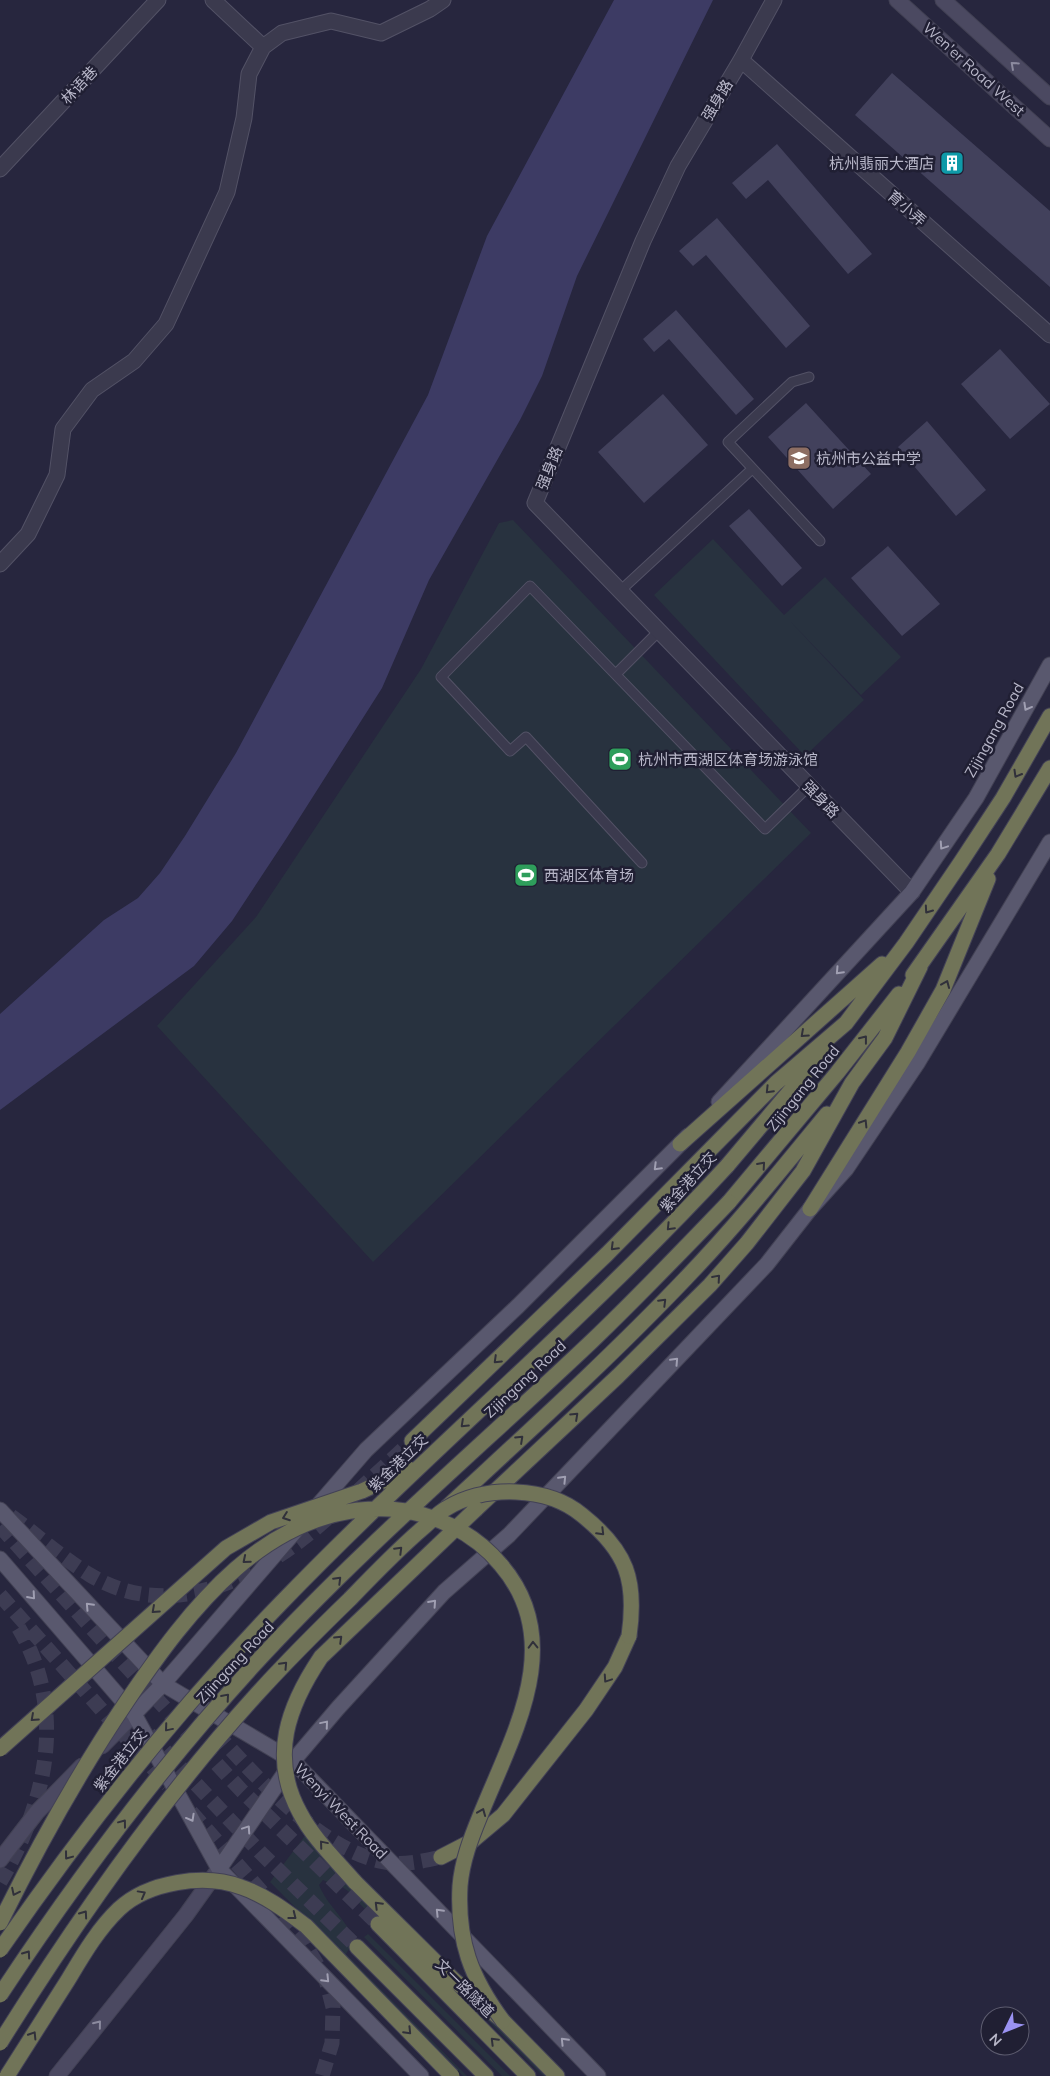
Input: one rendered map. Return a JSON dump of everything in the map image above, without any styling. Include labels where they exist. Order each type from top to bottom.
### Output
[{"type":"highway","points":[[412,1441],[607,1254],[776,1082],[846,1023],[906,943],[1003,798],[1050,716]]},
{"type":"highway","name":"Zijingang Road","points":[[0,1995],[66,1900],[140,1800],[196,1731],[253,1666],[374,1544],[647,1288],[730,1202],[838,1074],[920,967],[998,854],[1050,768]]},
{"type":"highway","points":[[810,1209],[908,1052],[943,990],[998,854]]},
{"type":"highway","points":[[680,1144],[906,943]]},
{"type":"highway","points":[[0,2043],[91,1904],[230,1725],[305,1643],[413,1536],[446,1508],[608,1356],[733,1228],[852,1083],[885,1038],[920,967]]},
{"type":"highway","name":"紫金港立交","points":[[0,1950],[128,1777],[202,1688],[283,1600],[440,1446],[626,1271],[727,1166],[846,1023]]},
{"type":"highway","points":[[557,2076],[503,2021],[455,1981],[355,1882],[312,1832],[300,1814],[288,1787],[284,1766],[284,1749],[288,1720],[304,1684],[321,1657],[330,1647],[618,1376],[710,1285],[747,1243],[803,1171],[852,1083]]},
{"type":"highway","points":[[0,1749],[203,1566],[232,1543],[271,1522],[394,1478],[440,1446]]},
{"type":"highway","points":[[441,1857],[472,1841],[502,1815],[586,1710],[615,1667],[628,1636],[632,1612],[624,1561],[610,1540],[576,1510],[553,1499],[520,1492],[488,1494],[446,1508]]},
{"type":"highway","points":[[0,1922],[68,1793],[102,1737],[162,1651],[190,1614],[211,1592],[259,1550],[296,1528],[320,1518],[377,1508],[414,1512],[432,1517],[462,1532],[483,1547],[501,1565],[522,1598],[534,1640],[529,1694],[467,1848],[460,1886],[464,1944],[472,1971],[482,1993],[503,2021]]},
{"type":"highway","points":[[7,2076],[94,1939],[120,1908],[146,1891],[169,1884],[210,1881],[241,1886],[288,1912],[306,1926],[452,2076]]},
{"type":"highway","name":"文一路隧道","points":[[378,1924],[528,2076]]},
{"type":"highway","points":[[358,1947],[486,2076]]},
{"type":"main road","name":"Wen'er Road West","points":[[897,0],[1050,139]]},
{"type":"main road","name":"Wen'er Road West","points":[[943,0],[1050,97]]},
{"type":"main road","name":"Zijingang Road","points":[[134,1714],[163,1684],[366,1450],[518,1306],[680,1144],[912,892],[976,798],[1050,665]]},
{"type":"main road","points":[[56,2076],[186,1915],[293,1761],[444,1592],[509,1535],[767,1264],[810,1209],[846,1169],[881,1120],[1050,842]]},
{"type":"main road","name":"Wenyi West Road","points":[[0,1510],[163,1684],[293,1761],[598,2076]]},
{"type":"main road","points":[[0,1559],[134,1714],[219,1869],[421,2076]]},
{"type":"main road","points":[[0,1860],[37,1812],[134,1714]]},
{"type":"street","name":"林语巷","points":[[0,169],[158,0]]},
{"type":"street","points":[[213,0],[264,47]]},
{"type":"street","points":[[0,564],[28,534],[57,475],[64,429],[92,390],[134,361],[166,324],[227,192],[244,118],[249,74],[264,47],[282,33],[331,22],[381,33],[444,0]]},
{"type":"street","name":"强身路","points":[[774,0],[678,166],[643,240],[535,503],[912,892]]},
{"type":"street","name":"育小弄","points":[[741,60],[1050,335]]},
{"type":"lane","points":[[809,377],[792,382],[728,442],[751,470],[820,541]]},
{"type":"lane","points":[[620,591],[751,470]]},
{"type":"lane","points":[[642,863],[526,737],[510,751],[441,677],[530,586],[765,829],[809,786]]},
{"type":"lane","points":[[616,674],[659,631]]},
{"type":"shaded area","points":[[614,0],[713,0],[577,276],[542,376],[520,420],[429,580],[382,688],[232,921],[194,966],[0,1110],[0,1014],[104,920],[138,898],[160,873],[236,753],[428,395],[487,236]]},
{"type":"shaded area","name":"西湖区体育场","points":[[513,520],[811,833],[373,1262],[157,1026],[256,917],[421,669],[499,523]]},
{"type":"shaded area","points":[[713,539],[784,615],[825,577],[901,657],[861,695],[789,620],[864,700],[805,756],[654,595]]},
{"type":"shaded area","points":[[307,1833],[548,2076],[543,2076],[384,1916],[369,1912],[348,1891],[323,1880],[319,1885],[323,1893],[347,1926],[354,1941],[346,1954],[467,2076],[463,2076],[270,1882]]},
{"type":"shaded area","points":[[368,1934],[510,2076],[502,2076],[364,1937]]},
{"type":"building","name":"杭州翡丽大酒店","points":[[892,73],[1050,211],[1050,287],[855,115]]},
{"type":"building","points":[[777,144],[872,254],[848,274],[768,180],[746,199],[732,183]]},
{"type":"building","points":[[717,218],[810,326],[786,348],[706,255],[693,266],[679,251]]},
{"type":"building","points":[[676,310],[754,399],[736,415],[669,339],[654,352],[643,339]]},
{"type":"building","points":[[1000,349],[1050,404],[1010,439],[961,384]]},
{"type":"building","points":[[663,394],[708,445],[644,503],[598,452]]},
{"type":"building","points":[[806,403],[871,474],[833,509],[768,437]]},
{"type":"building","points":[[927,421],[986,490],[956,516],[898,447]]},
{"type":"building","points":[[749,509],[802,568],[782,586],[729,526]]},
{"type":"building","points":[[888,546],[940,604],[902,636],[851,578]]},
{"type":"tunnel","points":[[358,1491],[412,1441]]},
{"type":"tunnel","points":[[11,1516],[90,1575],[122,1589],[154,1595],[186,1594],[218,1586],[248,1574],[277,1557],[330,1516]]},
{"type":"tunnel","points":[[0,1526],[241,1790],[378,1924]]},
{"type":"tunnel","points":[[0,1595],[168,1785]]},
{"type":"tunnel","points":[[0,1882],[30,1820],[39,1788],[45,1755],[46,1722],[42,1689],[33,1657],[17,1625]]},
{"type":"tunnel","points":[[185,1699],[250,1770],[302,1818],[329,1838],[356,1853],[384,1862],[405,1863],[441,1857]]},
{"type":"tunnel","points":[[149,1734],[260,1852],[357,1947]]},
{"type":"tunnel","points":[[191,1812],[299,1934],[326,1980],[333,2007],[332,2043],[322,2076]]},
{"type":"place","name":"杭州翡丽大酒店","points":[[952,163]]},
{"type":"place","name":"杭州市公益中学","points":[[799,458]]},
{"type":"place","name":"杭州市西湖区体育场游泳馆","points":[[620,759]]},
{"type":"place","name":"西湖区体育场","points":[[526,875]]}]
